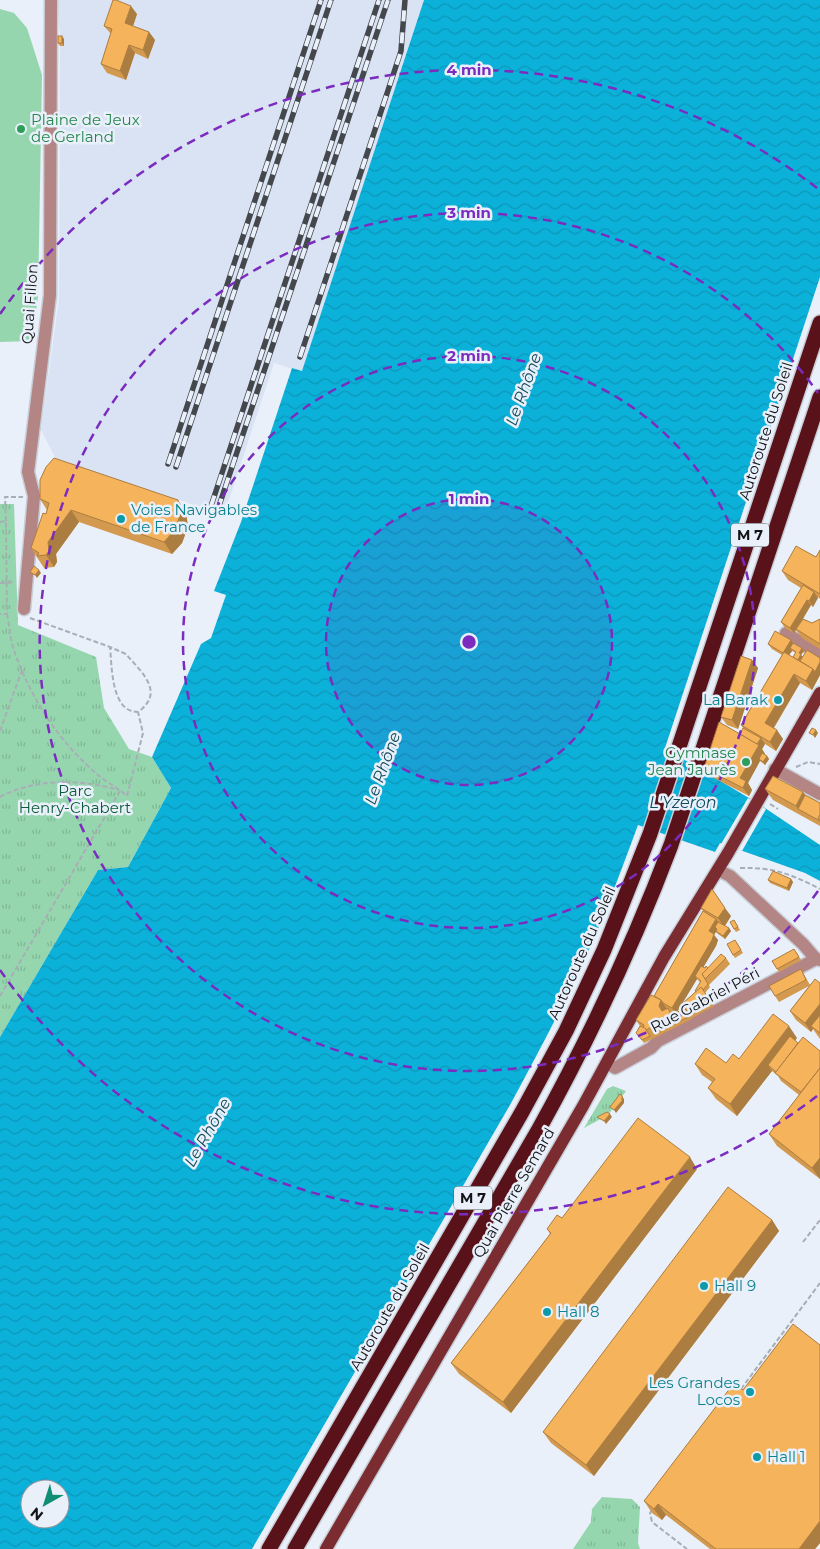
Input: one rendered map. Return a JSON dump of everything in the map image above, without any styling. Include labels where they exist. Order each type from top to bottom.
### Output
[{"type":"highway","name":"Autoroute du Soleil","points":[[270,1549],[545,1070],[566,1031],[604,950],[650,834],[680,747],[820,323]]},
{"type":"highway","name":"M 7","points":[[295,1549],[572,1069],[616,979],[649,903],[671,845],[820,397]]},
{"type":"main road","name":"Quai Pierre Semard","points":[[326,1549],[607,1063],[664,957],[718,870],[820,693]]},
{"type":"street","name":"Quai Fillon","points":[[24,609],[34,496],[28,472],[50,296],[50,0]]},
{"type":"street","points":[[786,633],[820,655]]},
{"type":"street","points":[[776,769],[820,794]]},
{"type":"street","points":[[718,870],[732,878],[804,944],[818,960]]},
{"type":"street","name":"Rue Gabriel Péri","points":[[607,1063],[615,1068],[651,1048],[658,1041],[818,960]]},
{"type":"path","points":[[34,496],[5,497],[7,614],[12,643],[34,695],[52,723],[74,750],[97,774],[128,796],[143,733],[138,712]]},
{"type":"path","points":[[0,522],[6,521]]},
{"type":"path","points":[[0,583],[6,583]]},
{"type":"path","points":[[24,609],[27,617],[110,647],[126,654],[148,680],[151,688],[152,694],[138,712],[132,712],[125,708],[116,694],[110,647]]},
{"type":"path","points":[[0,614],[7,614]]},
{"type":"path","points":[[0,731],[22,669]]},
{"type":"path","points":[[795,767],[808,762],[820,764]]},
{"type":"path","points":[[0,797],[34,785],[68,782],[97,784],[120,790]]},
{"type":"path","points":[[0,996],[120,790]]},
{"type":"path","points":[[736,868],[763,868],[797,877],[820,889]]},
{"type":"path","points":[[803,1242],[820,1220]]},
{"type":"path","points":[[739,1392],[820,1283]]},
{"type":"path","points":[[654,1507],[650,1513],[650,1520],[687,1549]]},
{"type":"shaded area","points":[[57,0],[424,0],[302,372],[274,363],[224,515],[56,459],[41,430],[59,298],[60,35]]},
{"type":"green space","name":"Plaine de Jeux de Gerland","points":[[0,9],[14,13],[27,28],[42,75],[38,297],[32,341],[0,342]]},
{"type":"green space","name":"Parc Henry-Chabert","points":[[0,504],[14,504],[18,625],[96,657],[104,708],[129,749],[152,757],[171,788],[128,867],[98,870],[0,1037]]},
{"type":"green space","points":[[613,1086],[626,1091],[608,1115],[584,1128],[607,1089]]},
{"type":"green space","points":[[602,1497],[632,1499],[640,1507],[638,1543],[640,1549],[573,1549],[591,1522],[592,1509]]},
{"type":"water","points":[[424,0],[820,0],[820,277],[665,748],[759,804],[820,845],[820,881],[805,873],[720,843],[715,852],[638,825],[580,970],[528,1072],[252,1549],[0,1549],[0,1037],[98,870],[128,867],[171,788],[152,757],[201,644],[211,638],[226,595],[214,591],[241,522],[292,368],[302,371]]},
{"type":"pier","points":[[748,798],[766,809],[742,851],[721,844]]},
{"type":"building","points":[[113,0],[131,6],[125,23],[149,32],[143,50],[129,45],[120,71],[101,64],[112,29],[104,26]]},
{"type":"building","points":[[58,36],[62,36],[62,43],[58,43]]},
{"type":"building","name":"Voies Navigables de France","points":[[54,458],[178,500],[180,516],[174,531],[164,542],[71,510],[48,542],[49,551],[46,555],[37,556],[39,553],[31,548],[43,513],[46,514],[49,503],[40,499],[40,480],[46,467]]},
{"type":"building","points":[[796,546],[816,557],[820,550],[820,594],[782,571]]},
{"type":"building","points":[[34,566],[39,570],[35,575],[30,572]]},
{"type":"building","points":[[803,585],[814,592],[790,628],[781,622]]},
{"type":"building","points":[[803,619],[812,623],[820,619],[820,644],[796,629]]},
{"type":"building","points":[[775,631],[791,640],[783,653],[768,644]]},
{"type":"building","points":[[793,643],[802,648],[798,660],[793,657],[796,652],[790,648]]},
{"type":"building","points":[[807,650],[820,658],[815,672],[800,661]]},
{"type":"building","points":[[784,652],[813,669],[806,681],[794,674],[765,723],[777,730],[770,742],[741,725]]},
{"type":"building","points":[[741,656],[752,660],[732,720],[721,717]]},
{"type":"building","points":[[719,722],[759,745],[740,778],[746,781],[743,788],[704,768]]},
{"type":"building","points":[[743,728],[761,738],[757,744],[740,734]]},
{"type":"building","points":[[812,728],[816,730],[813,735],[809,733]]},
{"type":"building","points":[[762,753],[767,756],[763,762],[759,759]]},
{"type":"building","points":[[773,776],[803,792],[796,806],[765,789]]},
{"type":"building","points":[[805,795],[820,803],[820,815],[818,818],[820,821],[798,809]]},
{"type":"building","points":[[773,871],[791,879],[787,888],[768,880]]},
{"type":"building","points":[[712,889],[725,908],[718,918],[701,908]]},
{"type":"building","points":[[703,911],[716,919],[709,931],[714,934],[672,1008],[654,996]]},
{"type":"building","points":[[734,920],[738,927],[734,929],[730,922]]},
{"type":"building","points":[[718,922],[729,928],[723,936],[716,931],[715,927]]},
{"type":"building","points":[[735,940],[741,950],[733,955],[727,944]]},
{"type":"building","points":[[794,949],[799,957],[777,969],[772,961]]},
{"type":"building","points":[[721,954],[726,958],[705,979],[702,974]]},
{"type":"building","points":[[701,966],[708,968],[702,974],[708,984],[703,990],[701,987],[696,992],[701,981],[695,976]]},
{"type":"building","points":[[801,969],[806,980],[775,996],[769,986]]},
{"type":"building","points":[[815,979],[820,983],[820,1004],[805,1023],[790,1011]]},
{"type":"building","points":[[701,987],[710,1000],[688,1012],[682,1004]]},
{"type":"building","points":[[651,995],[661,1000],[659,1006],[662,1011],[668,1008],[672,1017],[646,1030],[643,1027],[644,1025],[636,1020]]},
{"type":"building","points":[[684,1007],[690,1016],[676,1023],[673,1016]]},
{"type":"building","points":[[773,1014],[789,1026],[730,1104],[708,1088],[715,1079],[695,1064],[706,1048],[726,1063],[733,1054],[739,1059]]},
{"type":"building","points":[[820,1015],[820,1033],[811,1026]]},
{"type":"building","points":[[640,1026],[645,1028],[650,1036],[642,1040],[636,1033]]},
{"type":"building","points":[[790,1036],[798,1043],[776,1072],[768,1065]]},
{"type":"building","points":[[803,1037],[820,1051],[820,1068],[801,1092],[775,1073]]},
{"type":"building","points":[[820,1068],[820,1158],[812,1168],[769,1134]]},
{"type":"building","points":[[620,1094],[622,1101],[614,1110],[610,1107]]},
{"type":"building","points":[[607,1112],[610,1114],[604,1121],[597,1117]]},
{"type":"building","name":"Hall 8","points":[[638,1118],[690,1157],[503,1402],[451,1363],[551,1233],[547,1229],[557,1215],[562,1218]]},
{"type":"building","name":"Hall 9","points":[[728,1187],[772,1220],[586,1465],[543,1432]]},
{"type":"building","name":"Hall 1","points":[[793,1324],[820,1345],[820,1521],[799,1549],[716,1549],[658,1504],[654,1509],[644,1501],[734,1383],[743,1390]]},
{"type":"railway","points":[[168,464],[321,0]]},
{"type":"railway","points":[[176,467],[331,0]]},
{"type":"railway","points":[[211,506],[379,0]]},
{"type":"railway","points":[[218,509],[388,0]]},
{"type":"railway","points":[[300,357],[401,51],[405,0]]},
{"type":"place","name":"Plaine de Jeux de Gerland","points":[[21,129]]},
{"type":"place","name":"Voies Navigables de France","points":[[121,519]]},
{"type":"place","name":"La Barak","points":[[778,700]]},
{"type":"place","name":"Gymnase Jean Jaurès","points":[[746,762]]},
{"type":"place","name":"Hall 9","points":[[704,1286]]},
{"type":"place","name":"Hall 8","points":[[547,1312]]},
{"type":"place","name":"Les Grandes Locos","points":[[750,1392]]},
{"type":"place","name":"Hall 1","points":[[757,1457]]},
{"type":"water label","name":"Le Rhône","points":[[523,389]]},
{"type":"water label","name":"Le Rhône","points":[[382,768]]},
{"type":"water label","name":"L'Yzeron","points":[[683,802]]},
{"type":"water label","name":"Le Rhône","points":[[207,1132]]}]
